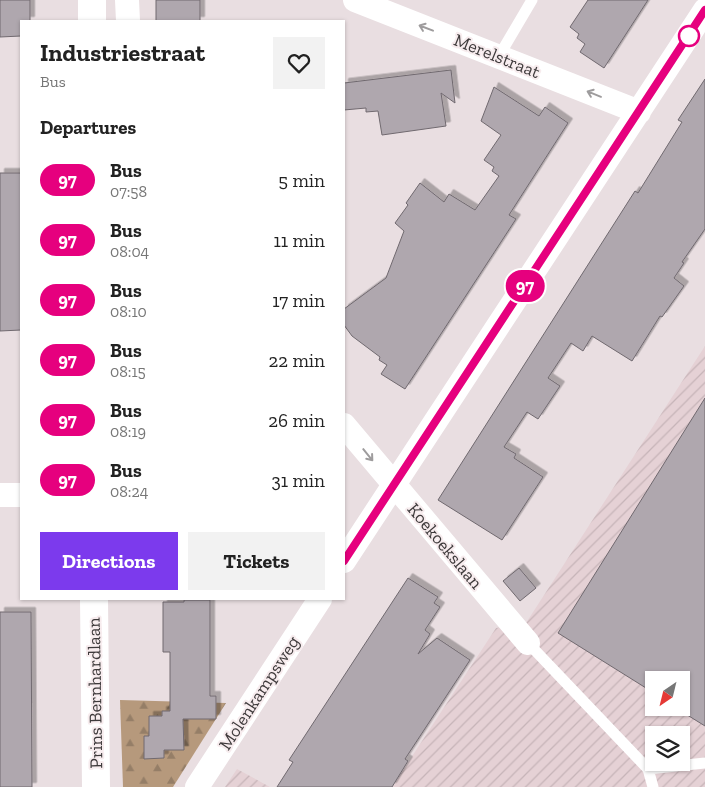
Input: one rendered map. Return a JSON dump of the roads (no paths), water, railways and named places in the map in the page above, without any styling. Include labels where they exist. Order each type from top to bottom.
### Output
[{"type":"street","points":[[92,0],[92,20]]},
{"type":"street","points":[[127,0],[128,20]]},
{"type":"street","name":"Merelstraat","points":[[355,0],[639,112]]},
{"type":"street","points":[[345,559],[639,112],[697,40],[705,10]]},
{"type":"street","name":"Koekoekslaan","points":[[345,426],[528,643]]},
{"type":"street","points":[[0,495],[20,495]]},
{"type":"street","name":"Prins Bernhardlaan","points":[[94,600],[96,787]]},
{"type":"street","name":"Molenkampsweg","points":[[197,787],[319,600]]},
{"type":"lane","points":[[499,56],[532,0]]},
{"type":"lane","points":[[528,643],[645,766]]},
{"type":"lane","points":[[690,765],[705,763]]},
{"type":"lane","points":[[649,771],[653,787]]}]
